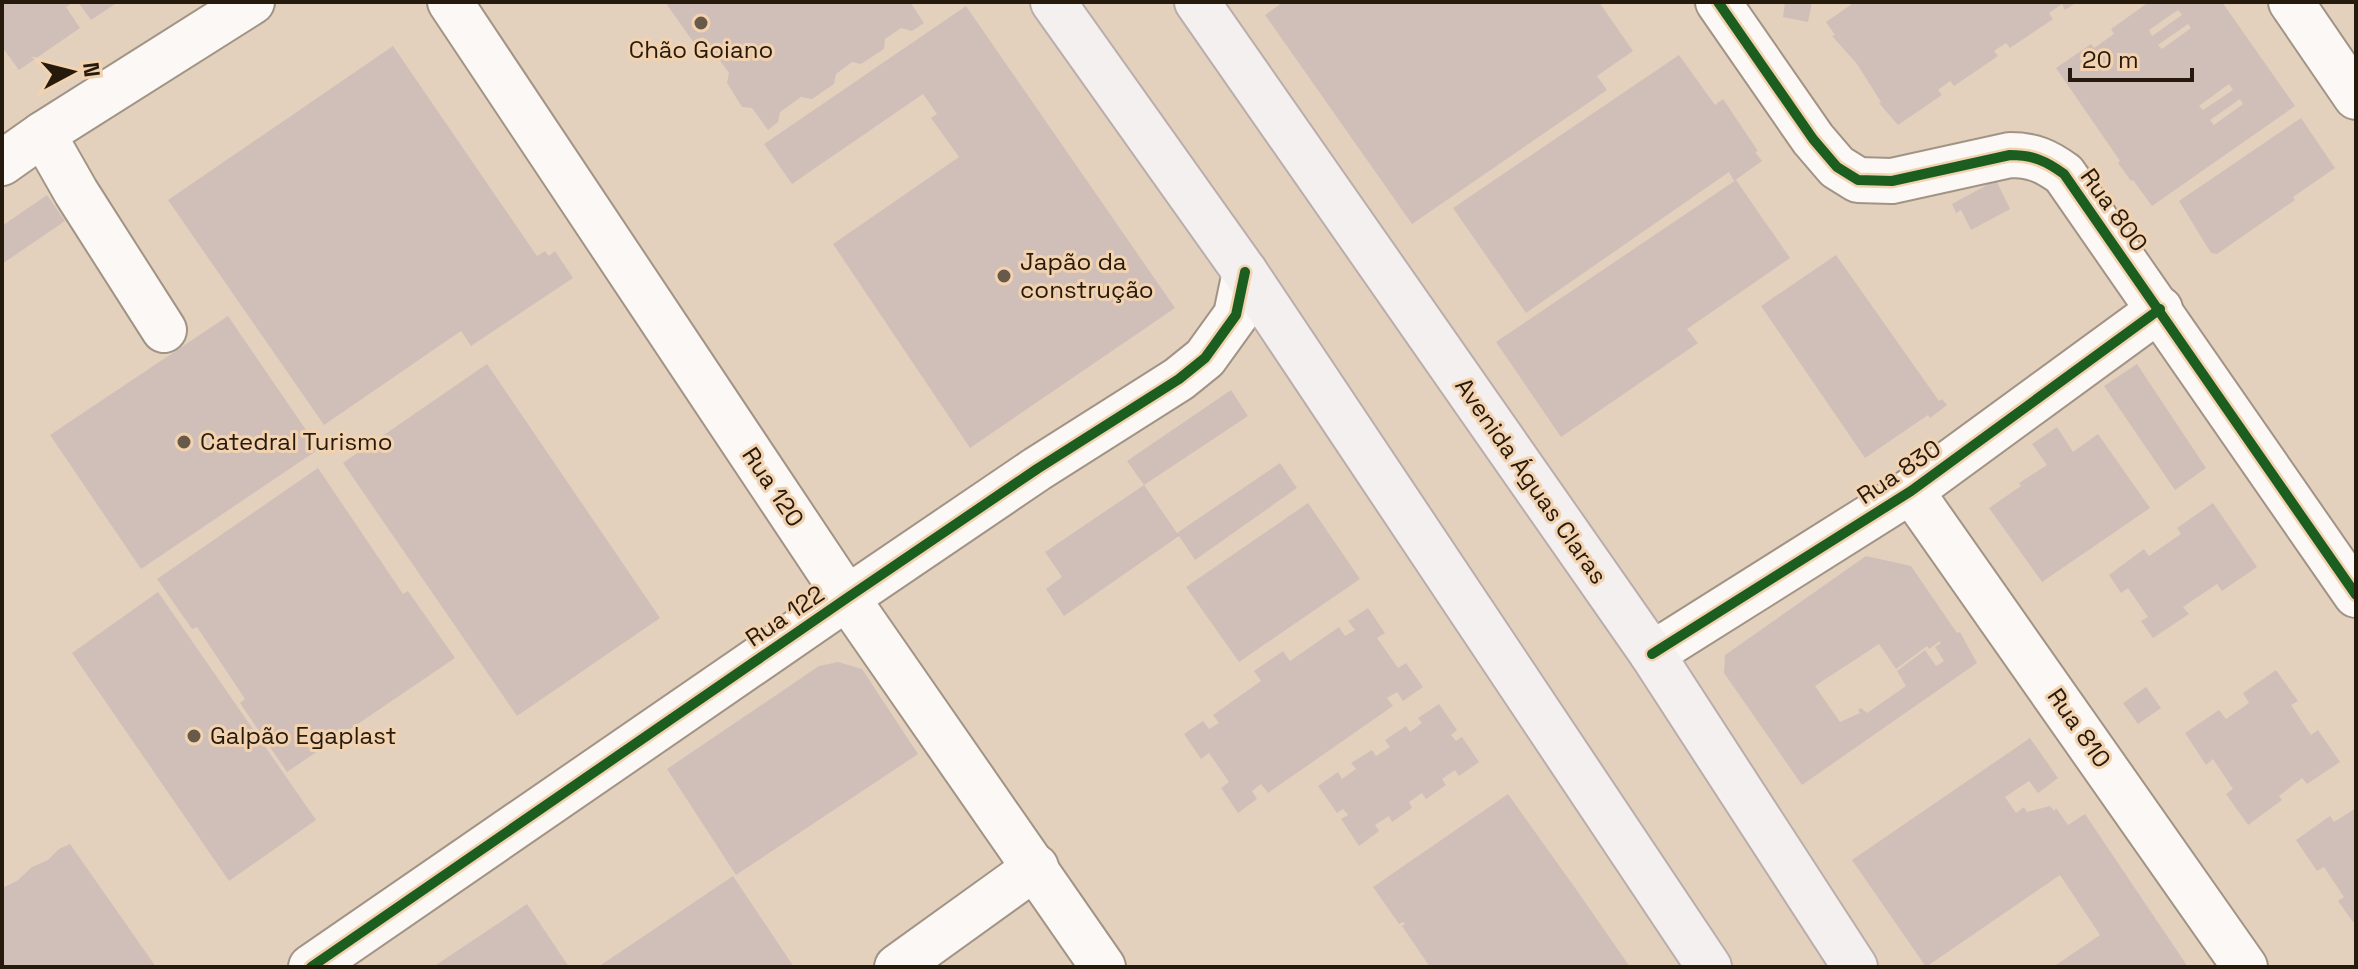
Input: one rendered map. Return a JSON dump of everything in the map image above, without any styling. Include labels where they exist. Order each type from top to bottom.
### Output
[{"type":"main road","points":[[1053,2],[1245,272],[1709,967]]},
{"type":"main road","name":"Avenida Águas Claras","points":[[1197,2],[1652,654],[1855,967]]},
{"type":"street","points":[[2,163],[252,2]]},
{"type":"street","name":"Rua 800","points":[[1718,2],[1813,139],[1846,175],[1874,182],[1892,181],[2010,155],[2028,155],[2048,162],[2064,174],[2356,595]]},
{"type":"street","points":[[2291,2],[2356,97]]},
{"type":"street","name":"Rua 120","points":[[467,12],[847,598],[1103,967]]},
{"type":"street","points":[[43,134],[164,330]]},
{"type":"street","name":"Rua 122","points":[[311,967],[1037,469],[1154,396],[1205,358],[1236,315],[1245,272]]},
{"type":"street","name":"Rua 830","points":[[1652,654],[1911,491],[2160,309]]},
{"type":"street","name":"Rua 810","points":[[1911,491],[2245,967]]},
{"type":"street","points":[[897,967],[1036,867]]},
{"type":"building","points":[[2,2],[74,2],[66,7],[80,28],[19,70],[2,47]]},
{"type":"building","points":[[78,2],[118,2],[91,20]]},
{"type":"building","points":[[665,2],[910,2],[924,23],[912,31],[901,28],[885,39],[884,49],[861,64],[852,62],[836,74],[834,84],[812,99],[801,97],[780,112],[778,122],[768,130],[752,108],[742,107],[727,83],[729,73],[703,37],[694,43]]},
{"type":"building","points":[[1283,2],[1599,2],[1633,51],[1597,76],[1607,90],[1412,224],[1265,15]]},
{"type":"building","points":[[1785,2],[1812,2],[1808,22],[1783,17]]},
{"type":"building","points":[[1855,2],[2077,2],[2065,10],[2062,4],[2049,13],[2053,19],[2010,48],[2006,43],[1994,51],[1998,56],[1954,86],[1950,81],[1938,90],[1942,95],[1898,125],[1879,103],[1857,64],[1832,36],[1835,35],[1826,22]]},
{"type":"building","points":[[2149,2],[2222,2],[2295,106],[2152,206],[2118,163],[2120,161],[2056,68],[2091,44],[2094,48],[2114,34],[2111,29]],"holes":[[[2178,10],[2182,15],[2152,36],[2149,30]],[[2188,24],[2191,28],[2162,49],[2158,45]],[[2229,84],[2233,90],[2203,110],[2199,106]],[[2240,99],[2243,104],[2214,125],[2210,120]]]},
{"type":"building","name":"Japão da construção","points":[[966,6],[1175,308],[970,448],[833,244],[959,157],[931,118],[937,114],[923,94],[792,184],[764,144]]},
{"type":"building","points":[[393,46],[537,256],[545,251],[549,256],[555,251],[573,278],[471,346],[461,331],[324,425],[168,200]]},
{"type":"building","points":[[1679,55],[1715,105],[1723,99],[1762,161],[1734,181],[1729,172],[1526,313],[1453,208]]},
{"type":"building","points":[[2301,118],[2335,168],[2217,254],[2211,253],[2179,201]]},
{"type":"building","points":[[1736,180],[1790,258],[1687,329],[1698,343],[1561,437],[1496,342]]},
{"type":"building","points":[[1996,180],[2010,209],[1971,230],[1961,210],[1956,213],[1952,204]]},
{"type":"building","points":[[47,195],[65,221],[2,264],[2,226]]},
{"type":"building","points":[[1836,255],[1939,401],[1942,399],[1947,405],[1865,458],[1761,306]]},
{"type":"building","name":"Catedral Turismo","points":[[228,316],[319,449],[141,569],[50,435]]},
{"type":"building","points":[[487,364],[660,618],[517,716],[343,463]]},
{"type":"building","points":[[2137,364],[2206,468],[2175,490],[2104,386]]},
{"type":"building","points":[[1231,390],[1248,416],[1144,485],[1127,461]]},
{"type":"building","points":[[2057,427],[2073,452],[2098,434],[2150,508],[2042,582],[1989,508],[2047,465],[2032,444]]},
{"type":"building","points":[[1280,463],[1297,488],[1195,560],[1179,536],[1064,616],[1046,589],[1062,577],[1045,552],[1144,485],[1177,533]]},
{"type":"building","points":[[318,468],[403,594],[408,591],[455,658],[287,772],[240,703],[245,699],[197,627],[192,629],[157,579]]},
{"type":"building","points":[[1308,503],[1360,579],[1239,662],[1186,587]]},
{"type":"building","points":[[2213,503],[2257,567],[2222,591],[2217,584],[2183,607],[2189,614],[2153,638],[2141,621],[2148,617],[2128,588],[2121,593],[2109,575],[2144,549],[2149,556],[2181,534],[2177,528]]},
{"type":"building","points":[[1866,556],[1911,566],[1957,633],[1960,632],[1977,663],[1802,785],[1724,673],[1725,655]],"holes":[[[1941,643],[1935,647],[1944,661],[1936,666],[1925,650],[1897,671],[1906,686],[1867,713],[1861,708],[1858,710],[1860,713],[1840,722],[1815,686],[1879,644],[1896,669],[1927,646],[1929,649]]]},
{"type":"building","name":"Galpão Egaplast","points":[[158,592],[316,820],[229,881],[72,653]]},
{"type":"building","points":[[1368,608],[1385,633],[1377,638],[1398,668],[1406,663],[1423,687],[1403,701],[1397,692],[1387,698],[1393,706],[1268,793],[1261,784],[1252,791],[1257,799],[1238,813],[1221,788],[1229,782],[1209,753],[1201,759],[1184,734],[1203,721],[1209,729],[1219,723],[1213,715],[1261,681],[1254,671],[1283,651],[1290,661],[1339,627],[1345,636],[1355,630],[1348,621]]},
{"type":"building","points":[[838,662],[862,669],[918,754],[736,875],[667,769],[819,666]]},
{"type":"building","points":[[2276,670],[2298,701],[2291,705],[2311,735],[2318,730],[2340,762],[2307,784],[2302,778],[2279,796],[2282,800],[2248,825],[2226,794],[2233,789],[2213,759],[2206,765],[2185,733],[2219,710],[2226,719],[2249,703],[2243,693]]},
{"type":"building","points":[[2146,687],[2161,708],[2138,724],[2123,703]]},
{"type":"building","points":[[1439,704],[1457,730],[1451,735],[1456,741],[1462,737],[1479,762],[1459,776],[1455,770],[1442,779],[1446,785],[1426,799],[1422,793],[1409,802],[1412,808],[1392,822],[1389,816],[1375,825],[1379,831],[1359,846],[1341,819],[1348,815],[1343,809],[1337,813],[1318,786],[1338,772],[1342,779],[1356,769],[1351,763],[1372,750],[1376,756],[1390,747],[1385,740],[1406,726],[1410,732],[1422,723],[1418,718]]},
{"type":"building","points":[[2030,738],[2058,778],[2038,793],[2029,781],[2005,797],[2016,813],[2024,807],[2027,812],[2050,806],[2054,811],[2056,808],[2068,825],[2085,814],[2188,967],[2053,967],[2100,935],[2060,875],[1926,967],[1852,860]]},
{"type":"building","points":[[1508,794],[1630,967],[1430,967],[1402,926],[1405,924],[1399,924],[1373,887]]},
{"type":"building","points":[[2356,808],[2356,926],[2338,901],[2344,897],[2324,867],[2317,871],[2296,840],[2330,816],[2334,822]]},
{"type":"building","points":[[70,844],[156,967],[2,967],[2,888]]},
{"type":"building","points":[[733,876],[794,967],[598,967]]},
{"type":"building","points":[[527,904],[569,967],[433,967]]},
{"type":"cycle path","points":[[1718,2],[1813,139],[1837,167],[1858,180],[1892,181],[2010,155],[2039,160],[2064,174],[2356,595]]},
{"type":"cycle path","points":[[311,967],[1037,469],[1179,379],[1205,358],[1236,315],[1245,272]]},
{"type":"cycle path","points":[[1652,654],[1911,491],[2160,309]]},
{"type":"place","name":"Chão Goiano","points":[[701,23]]},
{"type":"place","name":"Japão da construção","points":[[1004,276]]},
{"type":"place","name":"Catedral Turismo","points":[[184,442]]},
{"type":"place","name":"Galpão Egaplast","points":[[194,736]]}]
